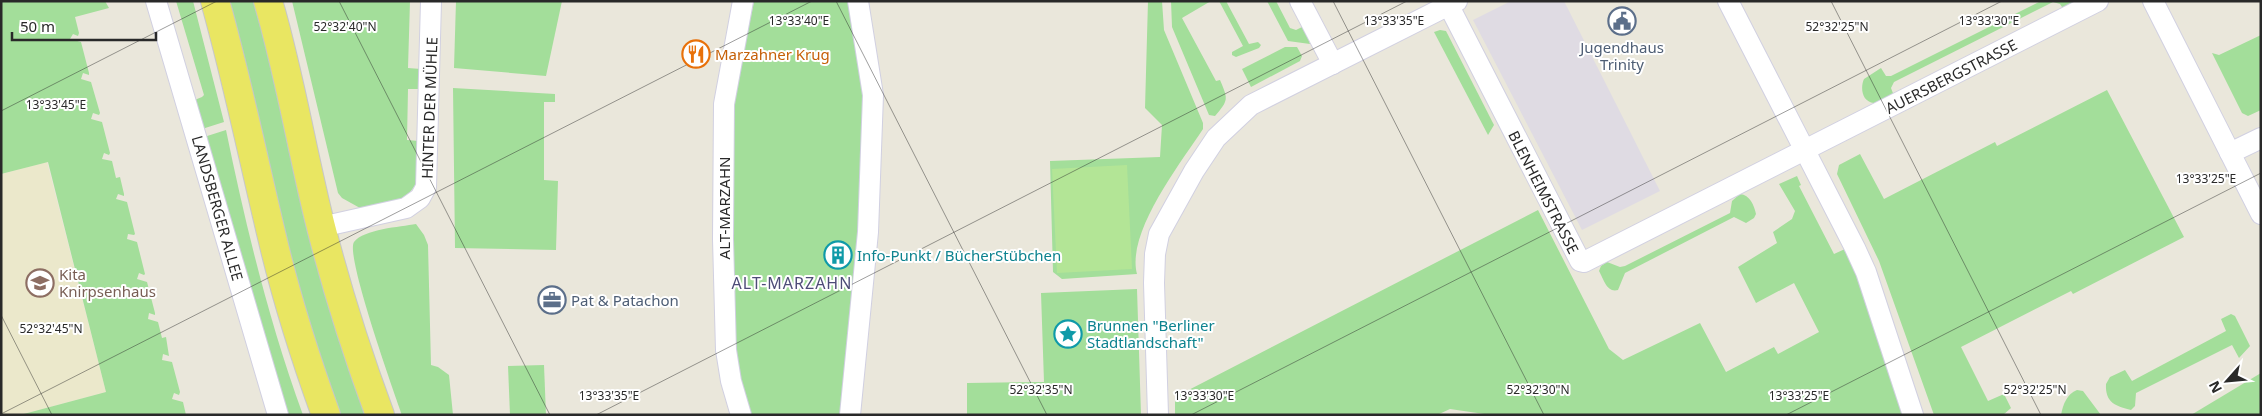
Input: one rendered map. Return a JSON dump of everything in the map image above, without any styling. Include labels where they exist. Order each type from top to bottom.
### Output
[{"type":"main road","points":[[216,1],[247,123],[272,238],[310,371],[326,415]]},
{"type":"main road","points":[[268,1],[292,92],[321,227],[357,353],[380,415]]},
{"type":"street","name":"LANDSBERGER ALLEE","points":[[156,1],[278,415]]},
{"type":"street","name":"HINTER DER MÜHLE","points":[[321,227],[406,208],[420,198],[426,187],[432,1]]},
{"type":"street","name":"ALT-MARZAHN","points":[[741,415],[731,381],[726,350],[723,238],[724,104],[743,1]]},
{"type":"street","points":[[850,415],[868,232],[872,95],[858,1]]},
{"type":"street","points":[[1300,1],[1332,64]]},
{"type":"street","points":[[1728,1],[1866,272],[1913,415]]},
{"type":"street","name":"AUERSBERGSTRASSE","points":[[1805,150],[2098,1]]},
{"type":"street","points":[[2153,1],[2261,214]]},
{"type":"street","name":"BLENHEIMSTRASSE","points":[[1158,415],[1154,283],[1155,254],[1159,234],[1194,170],[1216,138],[1251,105],[1453,3],[1580,261],[1584,262],[1805,150]]},
{"type":"street","points":[[2230,153],[2261,138]]},
{"type":"shaded area","points":[[1511,1],[1564,1],[1660,191],[1582,230],[1473,20]]},
{"type":"shaded area","name":"Kita Knirpsenhaus","points":[[47,162],[106,392],[20,415],[1,415],[1,174]]},
{"type":"green space","points":[[1,1],[105,1],[109,8],[75,17],[79,33],[78,36],[73,34],[70,39],[81,42],[89,75],[83,73],[81,79],[91,82],[100,113],[99,115],[93,113],[91,119],[102,122],[110,153],[109,155],[104,153],[102,159],[112,161],[116,178],[120,177],[124,196],[118,194],[116,199],[127,202],[135,234],[128,234],[127,239],[137,242],[145,274],[139,273],[137,279],[147,282],[155,313],[155,315],[149,313],[148,319],[158,322],[162,338],[166,337],[169,356],[163,354],[162,360],[172,362],[180,392],[179,395],[174,393],[172,399],[183,402],[186,415],[20,415],[106,392],[48,162],[1,174]]},
{"type":"green space","points":[[176,1],[193,1],[224,122],[202,129],[192,101],[204,95]]},
{"type":"green space","points":[[225,1],[257,1],[368,415],[334,415],[326,394]]},
{"type":"green space","points":[[292,1],[410,1],[408,68],[421,69],[421,89],[408,89],[407,140],[419,141],[418,182],[405,198],[360,208],[342,198],[338,193]]},
{"type":"green space","points":[[456,1],[562,1],[546,76],[454,68]]},
{"type":"green space","points":[[754,1],[848,1],[863,78],[865,111],[862,226],[844,415],[749,415],[737,372],[732,233],[734,100]]},
{"type":"green space","points":[[1148,1],[1162,1],[1164,30],[1203,123],[1203,129],[1169,179],[1147,219],[1139,239],[1136,257],[1137,274],[1062,279],[1053,272],[1050,161],[1160,157],[1162,125],[1145,108]]},
{"type":"green space","points":[[1171,1],[1211,1],[1182,18],[1216,81],[1220,80],[1225,91],[1225,103],[1215,116],[1209,115],[1172,27]]},
{"type":"green space","points":[[1219,1],[1226,1],[1249,44],[1258,42],[1261,45],[1259,48],[1236,57],[1232,55],[1232,52],[1243,46]]},
{"type":"green space","points":[[1267,1],[1276,1],[1290,28],[1296,30],[1304,26],[1310,44],[1288,41]]},
{"type":"green space","points":[[2041,1],[2081,1],[2064,10],[2060,4],[2053,2],[1894,82],[1891,88],[1894,96],[1874,103],[1867,100],[1863,94],[1862,86],[1864,79],[1881,68],[1886,76],[1891,76]]},
{"type":"green space","points":[[1446,31],[1494,125],[1488,135],[1434,32]]},
{"type":"green space","points":[[2261,35],[2261,110],[2248,116],[2242,113],[2212,53],[2219,55]]},
{"type":"green space","points":[[1285,47],[1297,47],[1302,56],[1300,61],[1251,87],[1242,69]]},
{"type":"green space","points":[[453,88],[555,94],[555,102],[544,102],[544,180],[558,181],[556,250],[455,248]]},
{"type":"green space","points":[[2107,90],[2184,237],[2073,294],[2071,291],[1961,347],[1988,401],[2004,394],[2011,408],[2003,415],[1934,415],[1879,261],[1837,174],[1839,165],[1860,154],[1884,199],[1995,142],[1997,146]]},
{"type":"green space","points":[[226,130],[259,274],[279,345],[303,415],[287,415],[204,137]]},
{"type":"green space","points":[[1127,165],[1132,269],[1057,273],[1052,169]]},
{"type":"green space","points":[[1797,176],[1801,185],[1799,186],[1834,254],[1845,249],[1858,273],[1905,415],[1491,415],[1450,409],[1437,415],[1175,415],[1175,397],[1538,210],[1609,349],[1623,360],[1700,323],[1726,372],[1774,347],[1778,354],[1819,332],[1794,283],[1756,303],[1738,267],[1777,243],[1773,232],[1792,219],[1795,211],[1779,184]]},
{"type":"green space","points":[[1740,194],[1746,196],[1751,201],[1756,214],[1754,218],[1746,223],[1734,217],[1625,273],[1618,290],[1608,288],[1599,271],[1601,266],[1607,262],[1620,267],[1625,266],[1730,213],[1732,201]]},
{"type":"green space","points":[[416,224],[428,245],[431,365],[438,367],[449,375],[453,415],[402,415],[363,296],[353,252],[354,242],[366,234]]},
{"type":"green space","points":[[1137,289],[1141,415],[967,415],[967,383],[1044,382],[1041,293]]},
{"type":"green space","points":[[2231,314],[2235,316],[2250,346],[2239,358],[2232,345],[2136,393],[2135,406],[2131,410],[2112,403],[2107,396],[2106,384],[2110,377],[2125,370],[2132,381],[2226,331],[2221,319]]},
{"type":"green space","points":[[544,365],[546,415],[510,415],[508,366]]},
{"type":"green space","points":[[2261,373],[2261,415],[2191,415]]},
{"type":"green space","points":[[2077,390],[2083,391],[2101,415],[2061,415],[2066,400]]},
{"type":"place","name":"Jugendhaus Trinity","points":[[1622,21]]},
{"type":"place","name":"Marzahner Krug","points":[[696,54]]},
{"type":"place","name":"Info-Punkt / BücherStübchen","points":[[838,255]]},
{"type":"place","name":"Kita Knirpsenhaus","points":[[40,283]]},
{"type":"place","name":"Pat & Patachon","points":[[552,300]]},
{"type":"place","name":"Brunnen \"Berliner Stadtlandschaft\"","points":[[1068,334]]},
{"type":"district","name":"ALT-MARZAHN","points":[[792,283]]}]
